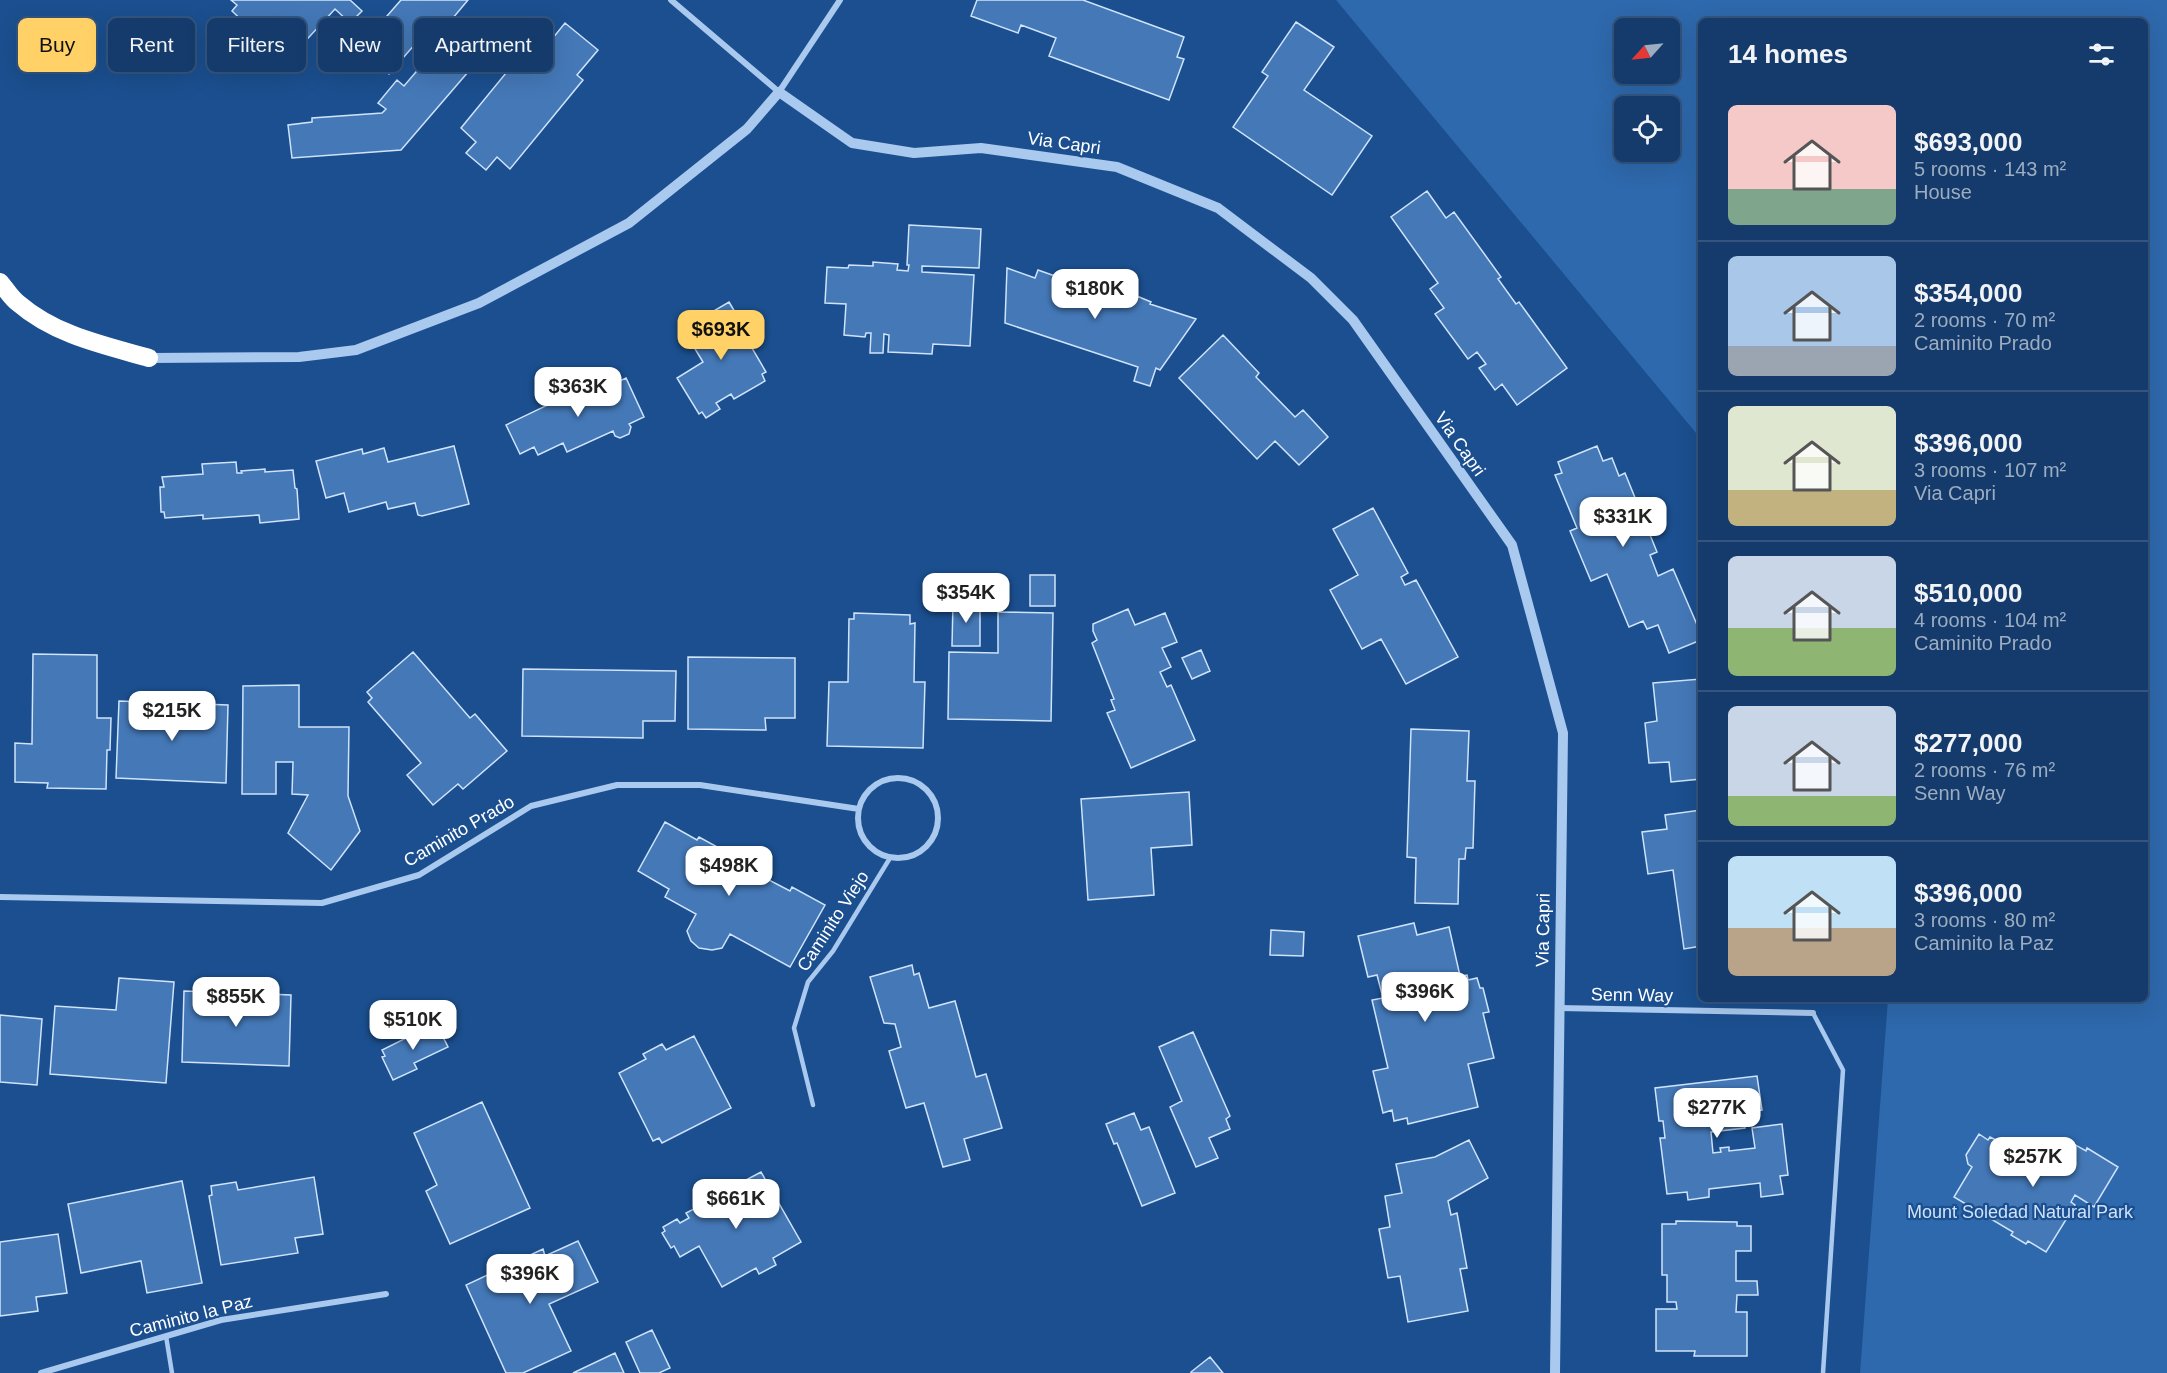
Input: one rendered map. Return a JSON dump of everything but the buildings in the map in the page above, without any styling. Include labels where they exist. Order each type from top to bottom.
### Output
[{"type":"highway","points":[[0,282],[16,302],[45,323],[83,339],[149,358]]},
{"type":"street","name":"Via Capri","points":[[671,0],[779,92],[852,143],[914,153],[981,148],[1118,167],[1218,208],[1311,278],[1353,320],[1512,545],[1563,733],[1555,1373]]},
{"type":"street","points":[[149,358],[299,357],[356,350],[479,303],[629,223],[747,129],[779,92],[840,0]]},
{"type":"street","points":[[894,778],[907,779],[919,784],[936,802],[939,815],[938,827],[933,839],[915,856],[902,859],[890,858],[878,853],[868,845],[861,834],[858,822],[859,809],[863,798],[882,781],[894,778]]},
{"type":"street","name":"Caminito Prado","points":[[0,897],[322,903],[419,875],[531,806],[617,784],[700,785],[859,809]]},
{"type":"street","name":"Senn Way","points":[[1558,1008],[1813,1013]]},
{"type":"street","name":"Caminito la Paz","points":[[41,1373],[221,1320],[386,1294]]},
{"type":"lane","name":"Caminito Viejo","points":[[813,1105],[794,1028],[808,982],[833,951],[890,858]]},
{"type":"lane","points":[[1813,1013],[1843,1070],[1823,1373]]},
{"type":"lane","points":[[166,1336],[172,1373]]},
{"type":"green space","name":"Mount Soledad Natural Park","points":[[1336,0],[2167,0],[2167,1373],[1860,1373],[1888,1002],[2148,1002],[2148,18],[1698,18],[1698,435]]}]
